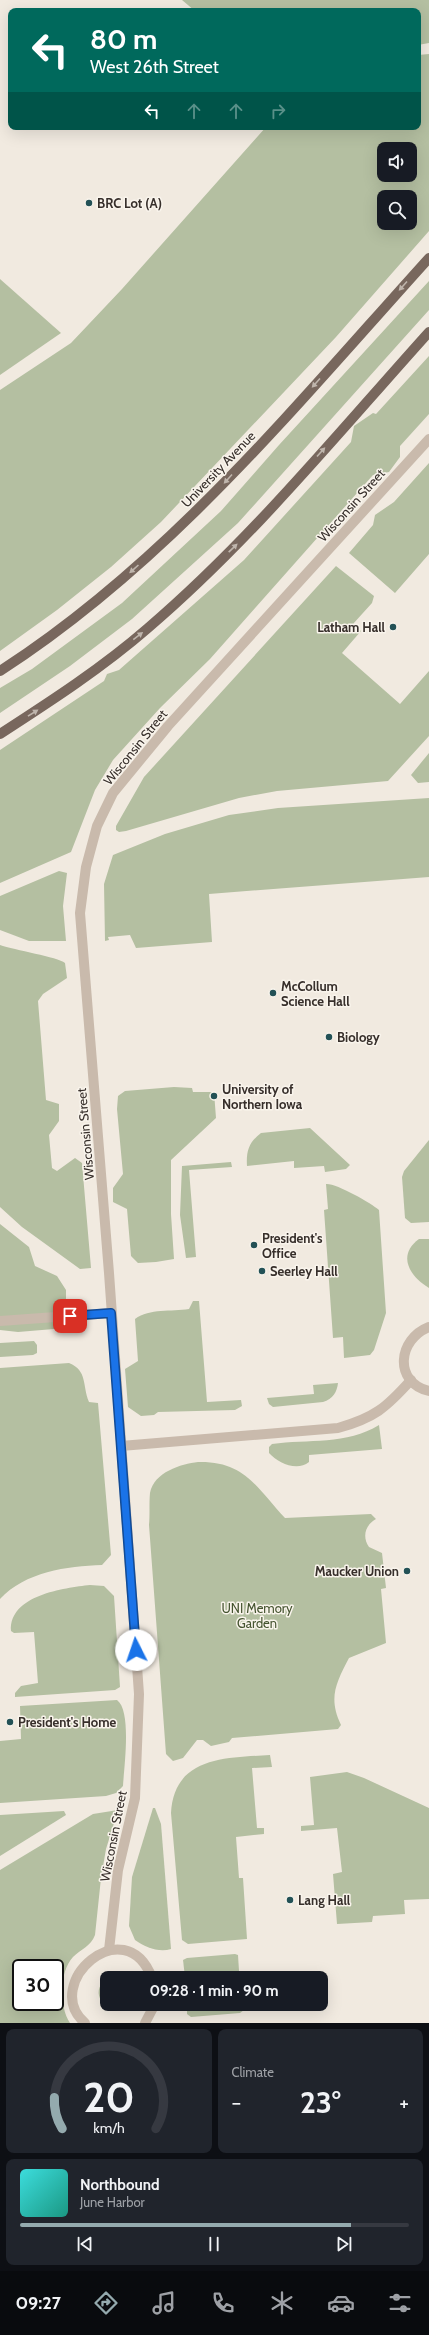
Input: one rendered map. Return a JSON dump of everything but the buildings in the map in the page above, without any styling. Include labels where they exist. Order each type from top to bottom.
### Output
[{"type":"main road","name":"University Avenue","points":[[0,671],[59,630],[108,592],[214,495],[429,258]]},
{"type":"main road","points":[[0,734],[96,669],[148,628],[246,535],[429,332]]},
{"type":"street","name":"Wisconsin Street","points":[[109,1950],[118,1870],[135,1798],[139,1694],[80,913],[86,867],[96,826],[113,793],[168,726],[429,438]]},
{"type":"street","points":[[0,1322],[111,1313]]},
{"type":"street","points":[[429,1327],[412,1337],[406,1346],[404,1367],[411,1380],[423,1389],[429,1391]]},
{"type":"street","points":[[121,1446],[338,1428],[363,1421],[381,1410],[411,1380]]},
{"type":"street","points":[[84,2023],[81,2020],[74,2004],[73,1994],[76,1978],[86,1962],[96,1955],[109,1950],[125,1950],[135,1955],[150,1971]]},
{"type":"street","points":[[145,2023],[151,2011]]},
{"type":"green space","points":[[182,0],[429,0],[429,43],[421,44],[421,8],[191,8]]},
{"type":"green space","points":[[429,54],[429,231],[336,337],[161,522],[111,567],[57,610],[0,651],[0,390],[71,343],[122,289],[263,130],[421,130],[421,55]]},
{"type":"green space","points":[[0,279],[61,333],[0,375]]},
{"type":"green space","points":[[429,281],[429,310],[238,523],[132,619],[70,666],[0,713],[0,688],[32,669],[122,603],[221,511],[279,445]]},
{"type":"green space","points":[[429,356],[429,414],[400,446],[400,457],[389,472],[373,475],[210,659],[160,708],[113,760],[95,790],[71,852],[0,883],[0,750],[104,681],[107,674],[119,670],[244,560],[351,442],[354,426],[373,413],[376,414]]},
{"type":"green space","points":[[429,463],[429,554],[395,593],[349,553],[373,525],[375,515],[394,502]]},
{"type":"green space","points":[[336,566],[374,596],[372,603],[353,624],[361,631],[342,653],[400,704],[429,671],[429,736],[388,781],[277,791],[239,798],[126,831],[119,832],[116,830],[116,826],[144,777]]},
{"type":"green space","points":[[429,753],[429,782],[418,783],[411,775]]},
{"type":"green space","points":[[429,798],[429,877],[209,894],[212,942],[136,948],[130,935],[108,937],[109,940],[105,941],[104,884],[113,855],[165,834],[229,815],[278,808]]},
{"type":"green space","points":[[59,871],[67,873],[63,906],[66,941],[29,941],[0,930],[0,896]]},
{"type":"green space","points":[[0,945],[54,958],[65,963],[67,978],[43,994],[38,1001],[46,1100],[59,1104],[59,1121],[49,1135],[52,1168],[57,1171],[75,1158],[82,1163],[91,1268],[80,1269],[22,1227],[0,1207]]},
{"type":"green space","points":[[174,1087],[192,1088],[193,1092],[214,1092],[216,1118],[171,1160],[171,1214],[174,1259],[138,1263],[131,1256],[127,1209],[113,1202],[113,1188],[123,1174],[117,1109],[118,1096],[125,1091]]},
{"type":"green space","points":[[310,1128],[350,1165],[346,1169],[325,1172],[324,1166],[294,1168],[294,1161],[247,1166],[249,1147],[261,1133]]},
{"type":"green space","points":[[429,1140],[429,1222],[411,1223],[405,1218],[402,1177],[404,1171]]},
{"type":"green space","points":[[231,1162],[232,1167],[189,1170],[196,1257],[186,1258],[180,1215],[182,1166]]},
{"type":"green space","points":[[326,1184],[345,1190],[361,1198],[379,1210],[386,1313],[374,1350],[370,1355],[344,1358],[343,1337],[333,1338],[324,1210],[328,1209]]},
{"type":"green space","points":[[0,1224],[29,1247],[35,1266],[57,1276],[66,1290],[66,1328],[18,1332],[0,1330]]},
{"type":"green space","points":[[419,1239],[429,1239],[429,1288],[416,1278],[408,1265],[408,1252],[412,1245]]},
{"type":"green space","points":[[193,1301],[199,1301],[207,1402],[241,1400],[242,1406],[235,1410],[158,1412],[154,1415],[141,1416],[128,1407],[125,1369],[138,1361],[135,1319],[147,1313],[189,1309]]},
{"type":"green space","points":[[34,1341],[37,1345],[37,1353],[33,1355],[0,1357],[0,1343]]},
{"type":"green space","points":[[69,1363],[75,1366],[82,1374],[89,1402],[98,1403],[111,1555],[102,1565],[61,1569],[34,1577],[22,1582],[0,1599],[0,1368]]},
{"type":"green space","points":[[338,1383],[334,1395],[323,1402],[273,1407],[269,1404],[267,1398],[314,1394],[313,1385]]},
{"type":"green space","points":[[379,1425],[382,1449],[309,1455],[309,1462],[299,1466],[282,1463],[269,1453],[269,1447],[272,1444],[327,1440],[354,1436]]},
{"type":"green space","name":"UNI Memory Garden","points":[[198,1462],[214,1463],[239,1471],[257,1486],[285,1518],[371,1514],[376,1519],[369,1524],[365,1535],[369,1547],[382,1553],[386,1588],[381,1589],[386,1643],[349,1658],[340,1675],[335,1691],[335,1707],[341,1725],[338,1729],[232,1738],[229,1742],[211,1746],[203,1740],[197,1740],[183,1758],[173,1761],[166,1754],[149,1525],[150,1493],[153,1486],[162,1474],[176,1467]]},
{"type":"green space","points":[[90,1585],[104,1586],[114,1596],[120,1687],[115,1690],[15,1697],[15,1693],[21,1686],[38,1683],[34,1632],[14,1633],[11,1631],[13,1619],[19,1609],[28,1601],[53,1591]]},
{"type":"green space","points":[[117,1700],[122,1706],[126,1727],[126,1740],[123,1786],[116,1793],[106,1796],[0,1803],[0,1741],[21,1739],[20,1706]]},
{"type":"green space","points":[[270,1755],[272,1767],[252,1768],[257,1828],[264,1828],[264,1834],[236,1837],[239,1878],[243,1878],[247,1939],[188,1944],[182,1940],[171,1813],[174,1794],[182,1780],[192,1770],[206,1764],[237,1757]]},
{"type":"green space","points":[[347,1772],[364,1778],[429,1808],[429,1899],[404,1900],[405,1914],[373,1916],[372,1922],[337,1924],[333,1874],[342,1872],[337,1828],[301,1831],[301,1826],[314,1825],[310,1777]]},
{"type":"green space","points":[[153,1808],[155,1808],[161,1824],[171,1949],[166,1950],[152,1949],[139,1943],[135,1940],[129,1926],[132,1877]]},
{"type":"green space","points":[[118,1810],[106,1849],[101,1878],[95,1935],[91,1942],[68,1963],[64,1976],[64,1959],[12,1959],[12,2011],[64,2011],[64,2008],[70,2023],[0,2023],[0,1870],[93,1814]]},
{"type":"green space","points":[[64,1811],[66,1815],[0,1856],[0,1815]]},
{"type":"green space","points":[[235,1954],[238,1955],[239,1971],[184,1971],[183,1960],[187,1958]]},
{"type":"green space","points":[[187,2011],[243,2011],[240,2013],[191,2017],[187,2014]]},
{"type":"place","name":"BRC Lot (A)","points":[[89,203]]},
{"type":"place","name":"Latham Hall","points":[[393,627]]},
{"type":"place","name":"McCollum Science Hall","points":[[273,993]]},
{"type":"place","name":"Biology","points":[[329,1037]]},
{"type":"place","name":"University of Northern Iowa","points":[[214,1096]]},
{"type":"place","name":"President's Office","points":[[254,1245]]},
{"type":"place","name":"Seerley Hall","points":[[262,1271]]},
{"type":"place","name":"Maucker Union","points":[[407,1571]]},
{"type":"place","name":"President's Home","points":[[10,1722]]},
{"type":"place","name":"Lang Hall","points":[[290,1900]]},
{"type":"route","points":[[70,1316],[111,1313],[136,1650]]}]
